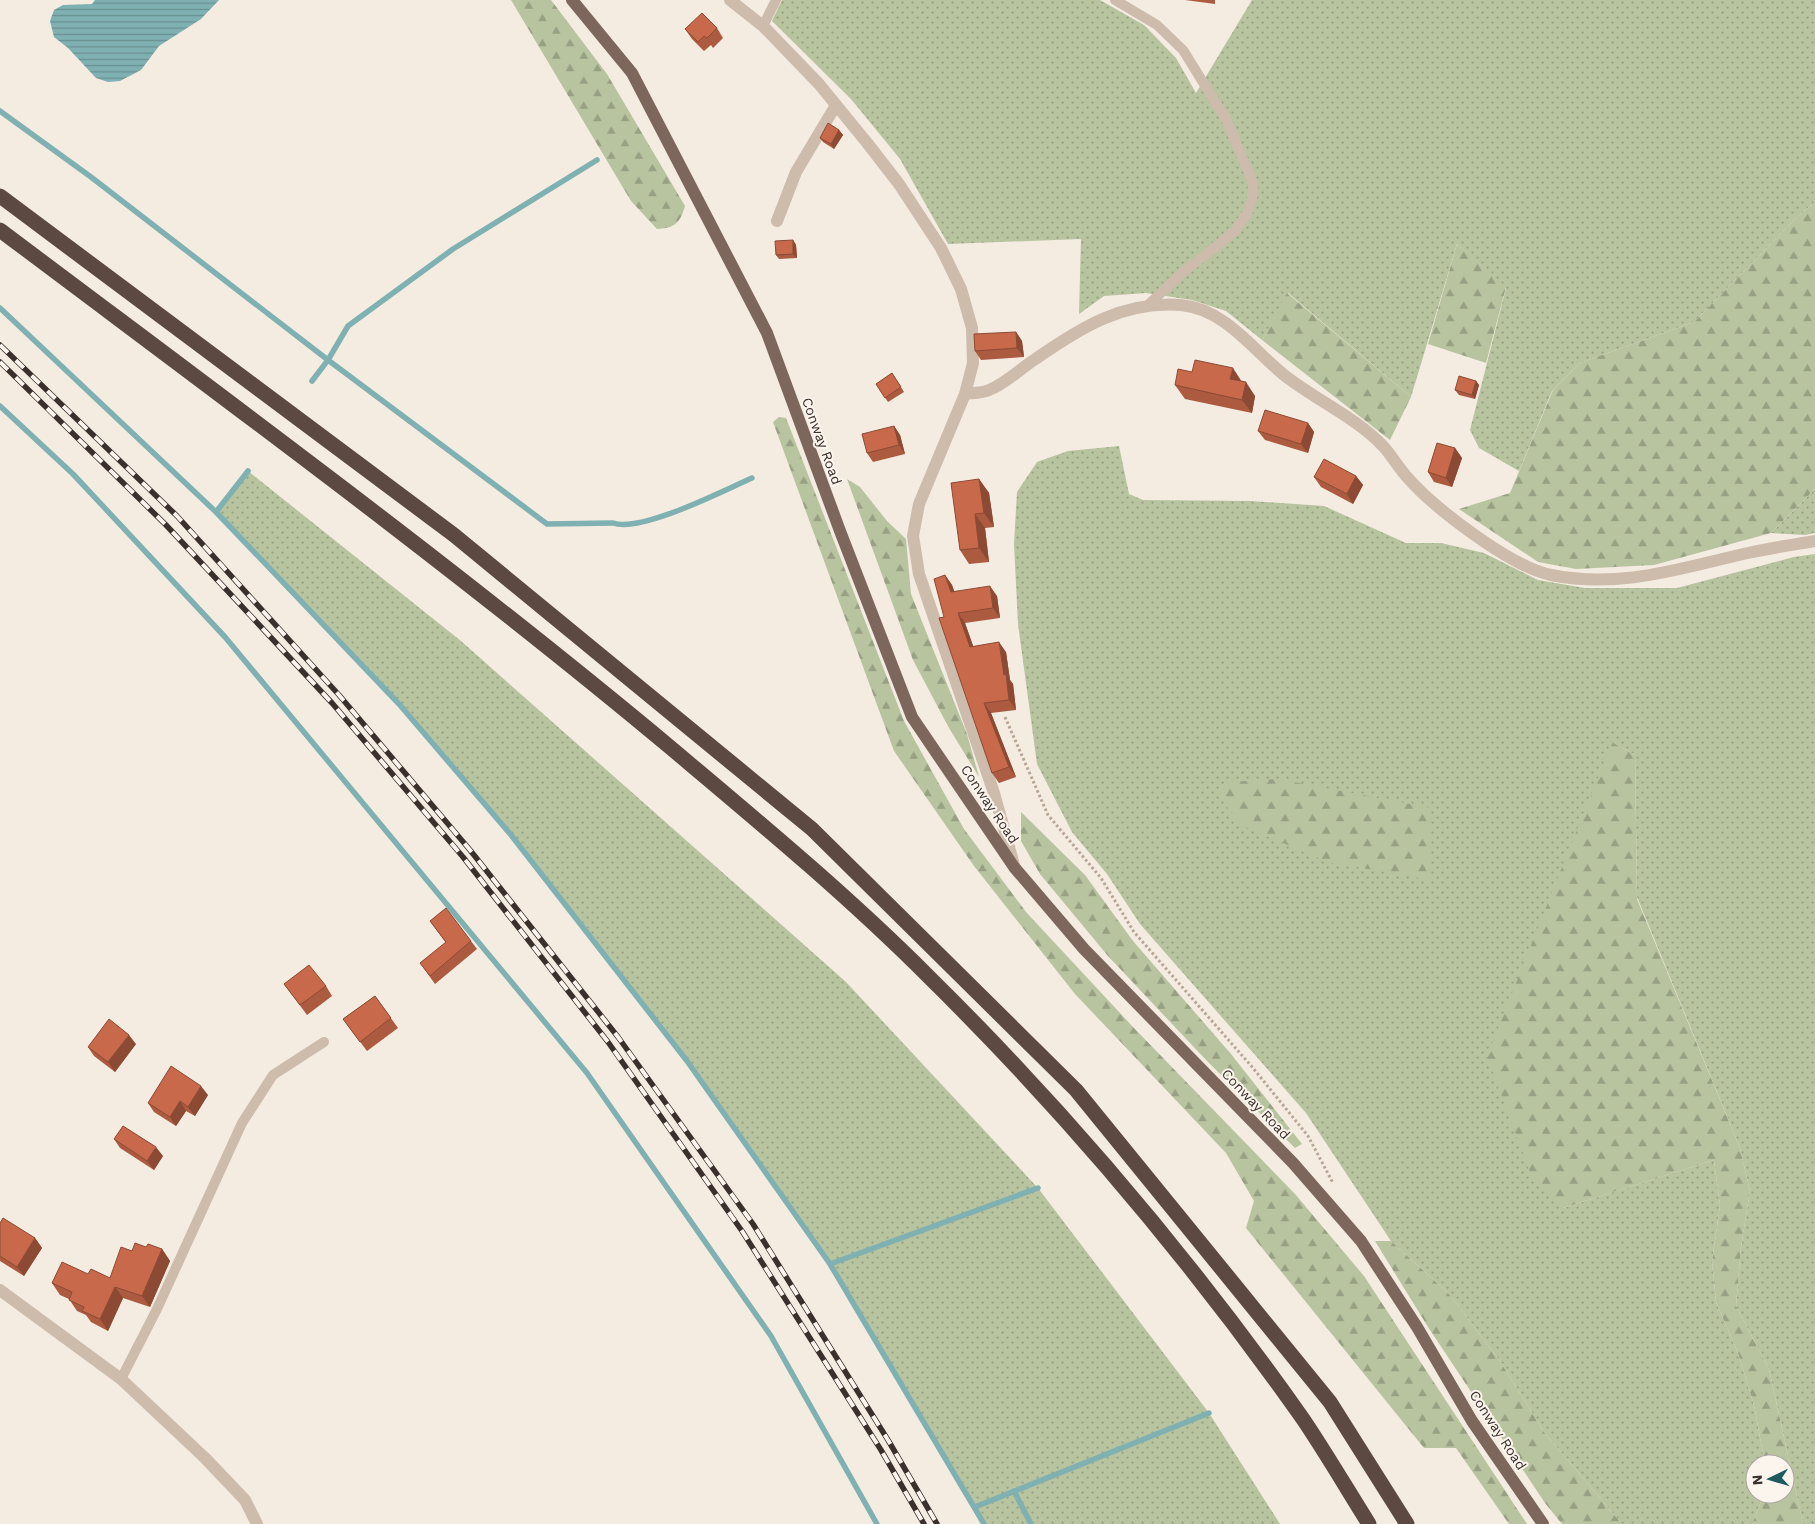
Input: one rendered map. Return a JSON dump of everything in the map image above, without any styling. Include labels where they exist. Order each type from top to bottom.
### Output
[{"type":"highway","points":[[0,196],[454,535],[812,829],[1076,1090],[1330,1402],[1408,1524]]},
{"type":"highway","points":[[0,230],[405,535],[546,644],[768,829],[844,896],[928,976],[1015,1066],[1128,1194],[1235,1326],[1305,1422],[1369,1524]]},
{"type":"main road","name":"Conway Road","points":[[572,0],[632,73],[767,333],[840,531],[912,717],[1014,866],[1084,949],[1293,1163],[1361,1241],[1417,1327],[1472,1421],[1543,1524]]},
{"type":"street","points":[[730,0],[763,26],[836,105],[899,184],[942,248],[961,289],[972,328],[973,363],[965,394],[919,504],[913,536],[919,574],[994,793],[1014,866]]},
{"type":"street","points":[[777,220],[796,172],[836,105]]},
{"type":"street","points":[[965,394],[989,390],[1060,342],[1106,316],[1148,305],[1183,305],[1210,314],[1231,328],[1285,375],[1348,417],[1383,446],[1407,478],[1440,511],[1502,552],[1548,574],[1575,578],[1612,579],[1654,576],[1748,553],[1815,541]]},
{"type":"street","points":[[0,1290],[121,1379],[206,1458],[245,1500],[257,1524]]},
{"type":"lane","points":[[763,26],[776,0]]},
{"type":"lane","points":[[1115,0],[1157,25],[1183,50],[1227,121],[1253,183],[1252,200],[1247,214],[1234,232],[1181,274],[1148,305]]},
{"type":"lane","points":[[121,1379],[157,1309],[242,1124],[274,1075],[324,1042]]},
{"type":"path","points":[[1005,717],[1048,816],[1101,878],[1134,932],[1253,1068],[1308,1136],[1334,1184]]},
{"type":"green space","points":[[511,0],[551,0],[607,74],[685,206],[676,224],[657,229],[631,201]]},
{"type":"green space","points":[[782,0],[1100,0],[1144,25],[1176,58],[1196,93],[1252,0],[1815,0],[1815,202],[1796,218],[1694,322],[1580,363],[1552,391],[1519,471],[1479,448],[1470,430],[1506,288],[1457,244],[1411,397],[1288,293],[1262,340],[1226,311],[1192,300],[1146,293],[1104,296],[1079,314],[1081,239],[948,244],[900,159],[851,99],[772,21]]},
{"type":"green space","points":[[1815,202],[1815,489],[1771,533],[1654,565],[1576,569],[1538,562],[1459,509],[1510,493],[1553,390],[1580,363],[1694,322],[1796,218]]},
{"type":"green space","points":[[1457,244],[1506,287],[1486,363],[1428,344]]},
{"type":"green space","points":[[1287,293],[1411,397],[1390,440],[1262,340]]},
{"type":"green space","points":[[779,417],[786,418],[904,721],[964,829],[1026,912],[1133,1027],[1295,1194],[1364,1276],[1527,1524],[1509,1524],[1456,1448],[1424,1448],[1246,1228],[1254,1201],[1226,1153],[1075,994],[974,866],[894,751],[773,422]]},
{"type":"green space","points":[[1119,446],[1129,494],[1143,500],[1250,501],[1324,506],[1406,543],[1441,543],[1484,553],[1538,580],[1585,588],[1677,588],[1794,557],[1815,554],[1815,1524],[1803,1524],[1795,1488],[1795,1454],[1788,1454],[1769,1369],[1736,1306],[1741,1247],[1750,1191],[1740,1148],[1637,897],[1635,755],[1612,742],[1563,1208],[1714,1160],[1720,1206],[1712,1261],[1716,1302],[1738,1353],[1754,1405],[1763,1454],[1745,1454],[1745,1504],[1760,1504],[1752,1524],[1622,1524],[1544,1432],[1500,1361],[1450,1295],[1391,1241],[1306,1113],[1140,924],[1107,874],[1072,832],[1037,764],[1018,624],[1014,544],[1017,492],[1037,462],[1068,451]]},
{"type":"green space","points":[[248,471],[461,641],[846,982],[1038,1188],[1209,1413],[1280,1524],[984,1524],[830,1264],[687,1061],[511,835],[399,704],[216,512]]},
{"type":"green space","points":[[847,479],[860,487],[887,521],[906,539],[911,594],[967,734],[979,777],[949,728],[913,660]]},
{"type":"green space","points":[[1815,489],[1815,533],[1805,535],[1771,533]]},
{"type":"green space","points":[[1612,742],[1635,755],[1637,899],[1740,1148],[1750,1191],[1741,1247],[1736,1306],[1769,1369],[1788,1454],[1763,1454],[1754,1405],[1738,1353],[1716,1302],[1712,1261],[1720,1206],[1714,1160],[1563,1208],[1533,1180],[1487,1056]]},
{"type":"green space","points":[[1278,779],[1431,808],[1431,880],[1328,862],[1241,825],[1215,791],[1229,782]]},
{"type":"green space","points":[[1021,812],[1085,875],[1133,941],[1231,1054],[1302,1144],[1295,1148],[1207,1061],[1108,956],[1040,874],[1021,841]]},
{"type":"green space","points":[[1375,1241],[1391,1241],[1450,1295],[1500,1361],[1544,1432],[1622,1524],[1562,1524],[1545,1503],[1428,1327]]},
{"type":"green space","points":[[1795,1488],[1803,1524],[1752,1524],[1760,1504],[1795,1504]]},
{"type":"water","points":[[95,0],[219,0],[201,19],[159,46],[141,70],[120,81],[108,82],[96,78],[68,48],[54,37],[50,21],[54,10],[63,5],[92,4]]},
{"type":"building","points":[[702,13],[717,28],[707,38],[704,36],[698,42],[685,29]]},
{"type":"building","points":[[828,123],[839,130],[831,144],[820,138]]},
{"type":"building","points":[[793,240],[793,254],[776,255],[775,241]]},
{"type":"building","points":[[1016,332],[1017,348],[975,351],[974,334]]},
{"type":"building","points":[[1195,360],[1233,368],[1230,379],[1246,382],[1242,400],[1175,385],[1178,369],[1192,372]]},
{"type":"building","points":[[892,373],[901,387],[885,398],[876,384]]},
{"type":"building","points":[[1459,376],[1476,381],[1472,395],[1455,390]]},
{"type":"building","points":[[1265,410],[1308,423],[1301,444],[1258,431]]},
{"type":"building","points":[[894,426],[899,445],[867,453],[862,434]]},
{"type":"building","points":[[1437,443],[1455,448],[1446,478],[1428,472]]},
{"type":"building","points":[[1324,459],[1356,476],[1347,494],[1314,477]]},
{"type":"building","points":[[979,479],[984,513],[975,514],[979,548],[960,550],[951,483]]},
{"type":"building","points":[[945,575],[951,592],[990,586],[993,608],[958,613],[970,647],[999,642],[1004,675],[1006,674],[1009,700],[984,703],[1009,767],[992,773],[939,618],[944,617],[934,579]]},
{"type":"building","points":[[446,908],[471,941],[430,976],[420,963],[446,942],[430,921]]},
{"type":"building","points":[[309,965],[326,986],[300,1005],[284,984]]},
{"type":"building","points":[[375,996],[391,1018],[360,1042],[343,1019]]},
{"type":"building","points":[[109,1019],[129,1035],[108,1062],[88,1047]]},
{"type":"building","points":[[171,1066],[201,1086],[188,1107],[180,1101],[170,1117],[148,1103]]},
{"type":"building","points":[[123,1126],[156,1147],[147,1161],[114,1139]]},
{"type":"building","points":[[3,1218],[35,1238],[17,1267],[0,1256],[0,1223]]},
{"type":"building","points":[[135,1243],[146,1247],[148,1244],[162,1249],[142,1296],[115,1287],[100,1319],[82,1311],[84,1307],[69,1300],[72,1292],[52,1283],[62,1262],[88,1274],[91,1269],[110,1278],[121,1247],[132,1251]]},
{"type":"waterway","points":[[0,111],[91,177],[328,360],[312,381]]},
{"type":"waterway","points":[[597,160],[453,249],[348,326],[328,360],[547,524],[626,524],[642,522],[682,509],[752,478]]},
{"type":"waterway","points":[[0,308],[216,512],[399,704],[511,835],[687,1061],[830,1264],[984,1524]]},
{"type":"waterway","points":[[0,406],[73,474],[225,637],[587,1073],[771,1336],[877,1524]]},
{"type":"waterway","points":[[216,512],[248,471]]},
{"type":"waterway","points":[[830,1264],[1038,1188]]},
{"type":"waterway","points":[[975,1507],[1209,1413]]},
{"type":"waterway","points":[[1014,1491],[1031,1524]]},
{"type":"railway","points":[[0,345],[177,516],[339,695],[470,850],[618,1037],[753,1224],[888,1440],[937,1524]]},
{"type":"railway","points":[[0,362],[166,525],[332,703],[463,857],[608,1042],[742,1231],[881,1450],[924,1524]]}]
